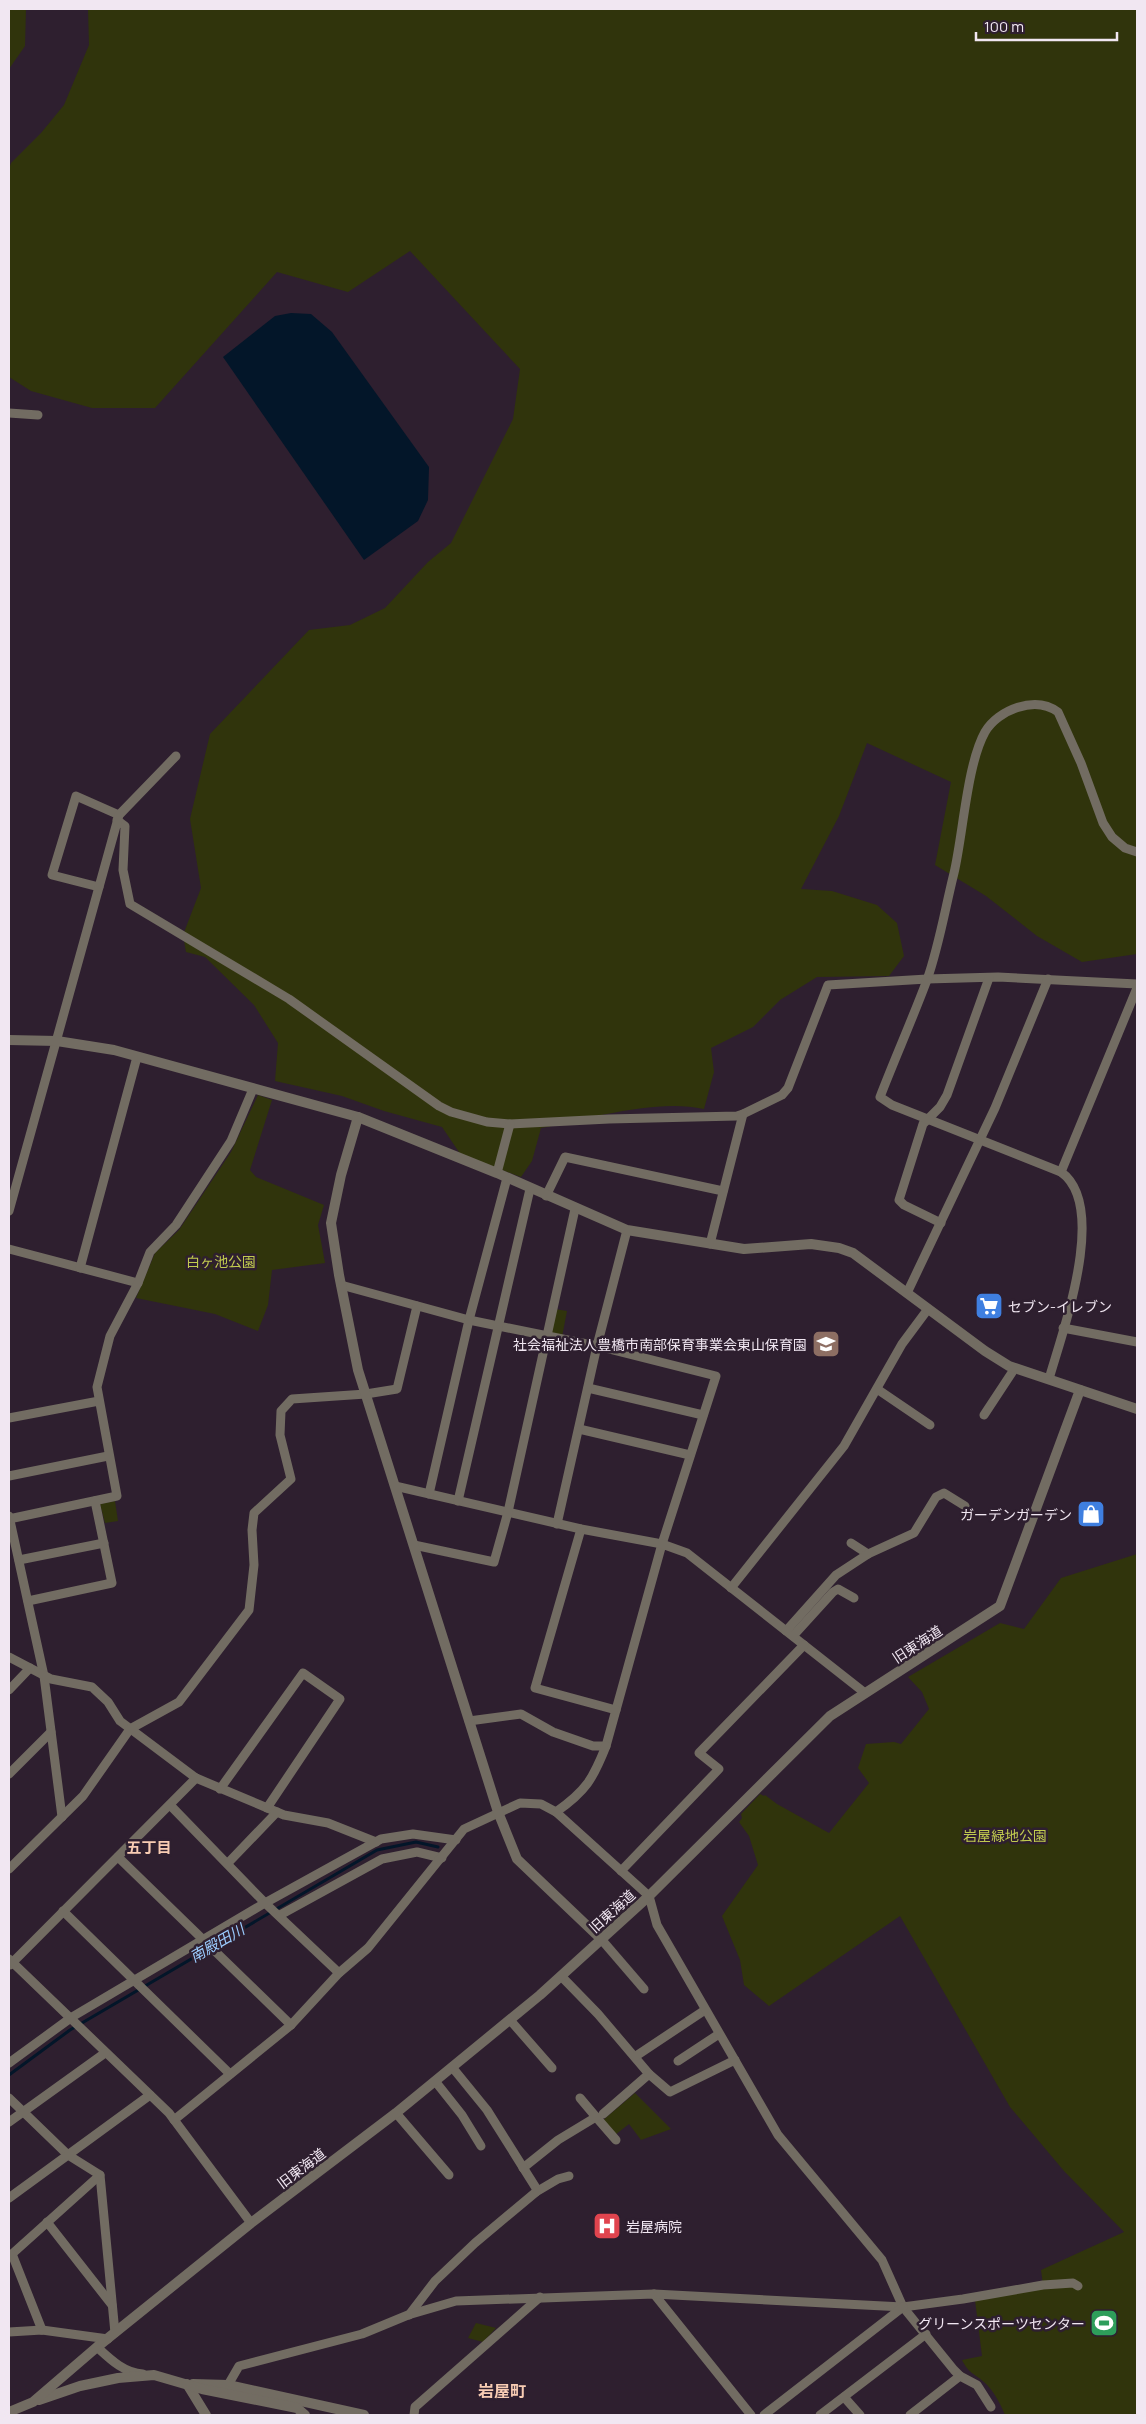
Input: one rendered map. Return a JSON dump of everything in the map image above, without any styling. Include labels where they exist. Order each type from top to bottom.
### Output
[{"type":"street","points":[[9,413],[38,415]]},
{"type":"street","points":[[1048,1379],[1064,1328],[1081,1255],[1082,1215],[1078,1197],[1071,1183],[1061,1172],[927,1120],[892,1105],[880,1097],[927,979],[954,870],[975,760],[985,732],[1001,714],[1010,710],[1032,706],[1045,706],[1058,712],[1103,823],[1112,837],[1125,848],[1137,852]]},
{"type":"street","points":[[9,1210],[118,818],[176,756]]},
{"type":"street","points":[[99,887],[52,875],[76,796],[118,818],[125,826],[123,870],[130,904],[289,999],[439,1106],[487,1122],[510,1124],[609,1119],[737,1116],[743,1114],[782,1095],[788,1088],[828,985],[927,979],[988,978],[1137,984]]},
{"type":"street","points":[[941,1224],[899,1200],[923,1124],[940,1107],[947,1095],[988,978]]},
{"type":"street","points":[[907,1293],[979,1141],[1048,979]]},
{"type":"street","points":[[1061,1172],[1137,988]]},
{"type":"street","points":[[9,1040],[57,1040],[137,1057],[358,1117],[496,1173],[627,1230],[744,1249],[811,1244],[840,1248],[854,1253],[985,1351],[1015,1368],[1137,1409]]},
{"type":"street","points":[[80,1268],[137,1057]]},
{"type":"street","points":[[62,1817],[44,1676],[9,1517],[117,1496],[108,1456],[97,1387],[110,1336],[138,1283],[150,1252],[176,1225],[231,1141],[247,1108],[253,1089]]},
{"type":"street","points":[[710,1244],[743,1114]]},
{"type":"street","points":[[358,1117],[341,1176],[331,1223],[358,1370],[498,1812],[517,1859],[601,1939],[644,1989]]},
{"type":"street","points":[[496,1173],[510,1124]]},
{"type":"street","points":[[546,1196],[564,1157],[724,1191]]},
{"type":"street","points":[[429,1494],[469,1320],[507,1178]]},
{"type":"street","points":[[458,1501],[530,1189]]},
{"type":"street","points":[[414,1544],[494,1562],[508,1512],[575,1209]]},
{"type":"street","points":[[558,1524],[597,1346],[627,1230]]},
{"type":"street","points":[[9,1249],[138,1283]]},
{"type":"street","points":[[341,1285],[469,1320],[597,1346],[716,1376],[662,1544],[606,1746],[593,1778],[575,1799],[556,1812]]},
{"type":"street","points":[[9,1869],[83,1796],[130,1729],[180,1702],[248,1610],[254,1565],[252,1530],[254,1513],[291,1479],[280,1435],[281,1411],[292,1399],[366,1394],[397,1389],[417,1306]]},
{"type":"street","points":[[731,1588],[844,1446],[902,1344],[928,1309]]},
{"type":"street","points":[[1064,1328],[1137,1342]]},
{"type":"street","points":[[984,1415],[1015,1368]]},
{"type":"street","points":[[588,1388],[703,1415]]},
{"type":"street","points":[[877,1389],[930,1426]]},
{"type":"street","name":"旧東海道","points":[[9,2412],[33,2402],[97,2347],[251,2223],[396,2114],[510,2020],[649,1896],[830,1716],[1000,1606],[1080,1390]]},
{"type":"street","points":[[9,1418],[99,1401]]},
{"type":"street","points":[[578,1429],[690,1454]]},
{"type":"street","points":[[9,1476],[108,1456]]},
{"type":"street","points":[[395,1486],[581,1529],[662,1544],[688,1553],[865,1694]]},
{"type":"street","points":[[789,1634],[836,1575],[868,1554],[914,1533],[936,1497],[944,1493],[966,1506]]},
{"type":"street","points":[[28,1601],[112,1583],[95,1501]]},
{"type":"street","points":[[581,1529],[535,1688],[616,1710]]},
{"type":"street","points":[[19,1560],[104,1543]]},
{"type":"street","points":[[851,1543],[868,1554]]},
{"type":"street","points":[[789,1634],[838,1589],[845,1590],[854,1598]]},
{"type":"street","points":[[621,1871],[719,1770],[699,1754],[804,1645]]},
{"type":"street","points":[[9,1657],[51,1679],[92,1687],[108,1702],[120,1721],[196,1778],[278,1812],[328,1823],[376,1842]]},
{"type":"street","points":[[9,1690],[30,1668]]},
{"type":"street","points":[[220,1789],[303,1673],[340,1699],[267,1808]]},
{"type":"street","points":[[469,1721],[521,1714],[552,1732],[593,1746],[606,1746]]},
{"type":"street","points":[[9,1774],[51,1732]]},
{"type":"street","points":[[196,1778],[10,1963],[73,2019],[174,2120],[251,2223]]},
{"type":"street","points":[[174,2120],[291,2025],[339,1974],[368,1948],[464,1830],[520,1803],[541,1804],[556,1812],[649,1896],[657,1925],[778,2135],[882,2260],[903,2307],[960,2376],[976,2384],[991,2407]]},
{"type":"street","points":[[170,1805],[339,1974]]},
{"type":"street","points":[[228,1862],[278,1812]]},
{"type":"street","points":[[9,2063],[73,2019],[136,1982],[207,1945],[267,1904],[376,1842],[413,1834],[456,1840]]},
{"type":"street","points":[[279,1914],[382,1859],[417,1852],[442,1858]]},
{"type":"street","points":[[118,1857],[291,2025]]},
{"type":"street","points":[[64,1911],[230,2074]]},
{"type":"street","points":[[561,1976],[636,2056],[649,2074],[670,2092],[736,2060]]},
{"type":"street","points":[[636,2056],[705,2010]]},
{"type":"street","points":[[510,2020],[552,2068]]},
{"type":"street","points":[[678,2061],[719,2034]]},
{"type":"street","points":[[9,2122],[105,2053]]},
{"type":"street","points":[[452,2067],[488,2110],[536,2192]]},
{"type":"street","points":[[523,2168],[558,2140],[599,2115],[649,2074]]},
{"type":"street","points":[[436,2081],[462,2115],[481,2146]]},
{"type":"street","points":[[9,2198],[150,2095]]},
{"type":"street","points":[[9,2098],[68,2155],[100,2175]]},
{"type":"street","points":[[580,2098],[599,2115],[616,2140]]},
{"type":"street","points":[[396,2114],[449,2175]]},
{"type":"street","points":[[42,2330],[11,2255],[100,2175]]},
{"type":"street","points":[[9,2332],[42,2330],[111,2336],[112,2305],[100,2175]]},
{"type":"street","points":[[408,2315],[434,2282],[536,2192],[558,2178],[569,2176]]},
{"type":"street","points":[[47,2222],[112,2305]]},
{"type":"street","points":[[228,2385],[239,2366],[362,2334],[408,2315],[456,2301],[654,2294],[903,2307],[963,2299],[1043,2284],[1074,2283],[1078,2286]]},
{"type":"street","points":[[654,2294],[752,2415]]},
{"type":"street","points":[[414,2415],[415,2406],[540,2297]]},
{"type":"street","points":[[764,2415],[903,2307]]},
{"type":"street","points":[[820,2415],[926,2334]]},
{"type":"street","points":[[97,2347],[120,2366],[135,2374],[154,2375],[202,2390],[296,2408],[304,2415]]},
{"type":"street","points":[[33,2402],[80,2386],[118,2378],[154,2375]]},
{"type":"street","points":[[910,2415],[960,2376]]},
{"type":"street","points":[[187,2384],[228,2385],[364,2415]]},
{"type":"street","points":[[187,2384],[206,2415]]},
{"type":"street","points":[[844,2397],[860,2415]]},
{"type":"green space","points":[[9,9],[26,9],[25,46],[9,69]]},
{"type":"green space","points":[[88,9],[1137,9],[1137,954],[1082,962],[1037,936],[986,896],[935,865],[951,782],[867,743],[839,816],[801,889],[832,891],[877,905],[897,923],[904,956],[889,976],[817,977],[780,1000],[753,1027],[711,1048],[714,1072],[704,1109],[685,1106],[644,1108],[541,1128],[532,1161],[521,1177],[461,1155],[442,1127],[384,1111],[342,1096],[275,1081],[278,1043],[254,1005],[205,957],[186,952],[183,935],[201,888],[190,819],[210,734],[309,630],[350,625],[385,608],[428,562],[451,543],[513,419],[520,369],[410,251],[348,292],[277,272],[155,408],[92,408],[31,391],[9,377],[9,169],[11,163],[41,133],[64,105],[89,45]]},
{"type":"green space","name":"白ヶ池公園","points":[[258,1095],[272,1100],[250,1170],[256,1177],[324,1205],[318,1225],[325,1263],[272,1270],[268,1305],[258,1331],[215,1314],[136,1298],[155,1253],[179,1230],[231,1152]]},
{"type":"green space","points":[[555,1309],[567,1311],[562,1337],[549,1335]]},
{"type":"green space","points":[[115,1501],[118,1521],[105,1523],[100,1504]]},
{"type":"green space","name":"岩屋緑地公園","points":[[1137,1554],[1137,2415],[1005,2415],[991,2389],[969,2371],[962,2360],[982,2356],[975,2300],[1043,2285],[1041,2270],[1124,2232],[1064,2171],[1010,2107],[900,1916],[769,2006],[744,1985],[740,1960],[722,1916],[758,1865],[749,1836],[739,1822],[742,1818],[741,1814],[760,1794],[765,1795],[777,1804],[829,1833],[869,1783],[858,1768],[866,1744],[894,1742],[901,1744],[929,1709],[922,1692],[908,1677],[1000,1623],[1024,1629],[1061,1578]]},
{"type":"green space","points":[[635,2093],[671,2129],[641,2140],[629,2124],[615,2135],[602,2121]]},
{"type":"green space","points":[[476,2323],[496,2328],[483,2342],[468,2338]]},
{"type":"water","points":[[291,313],[311,314],[332,332],[429,467],[428,500],[418,521],[364,560],[223,357],[275,316]]},
{"type":"waterway","name":"南殿田川","points":[[9,2075],[70,2030],[377,1850],[416,1842],[438,1847]]},
{"type":"place","name":"セブン-イレブン","points":[[989,1306]]},
{"type":"place","name":"社会福祉法人豊橋市南部保育事業会東山保育園","points":[[826,1344]]},
{"type":"place","name":"ガーデンガーデン","points":[[1091,1514]]},
{"type":"place","name":"岩屋病院","points":[[607,2226]]},
{"type":"place","name":"グリーンスポーツセンター","points":[[1104,2323]]},
{"type":"district","name":"五丁目","points":[[149,1847]]},
{"type":"district","name":"岩屋町","points":[[502,2391]]}]
